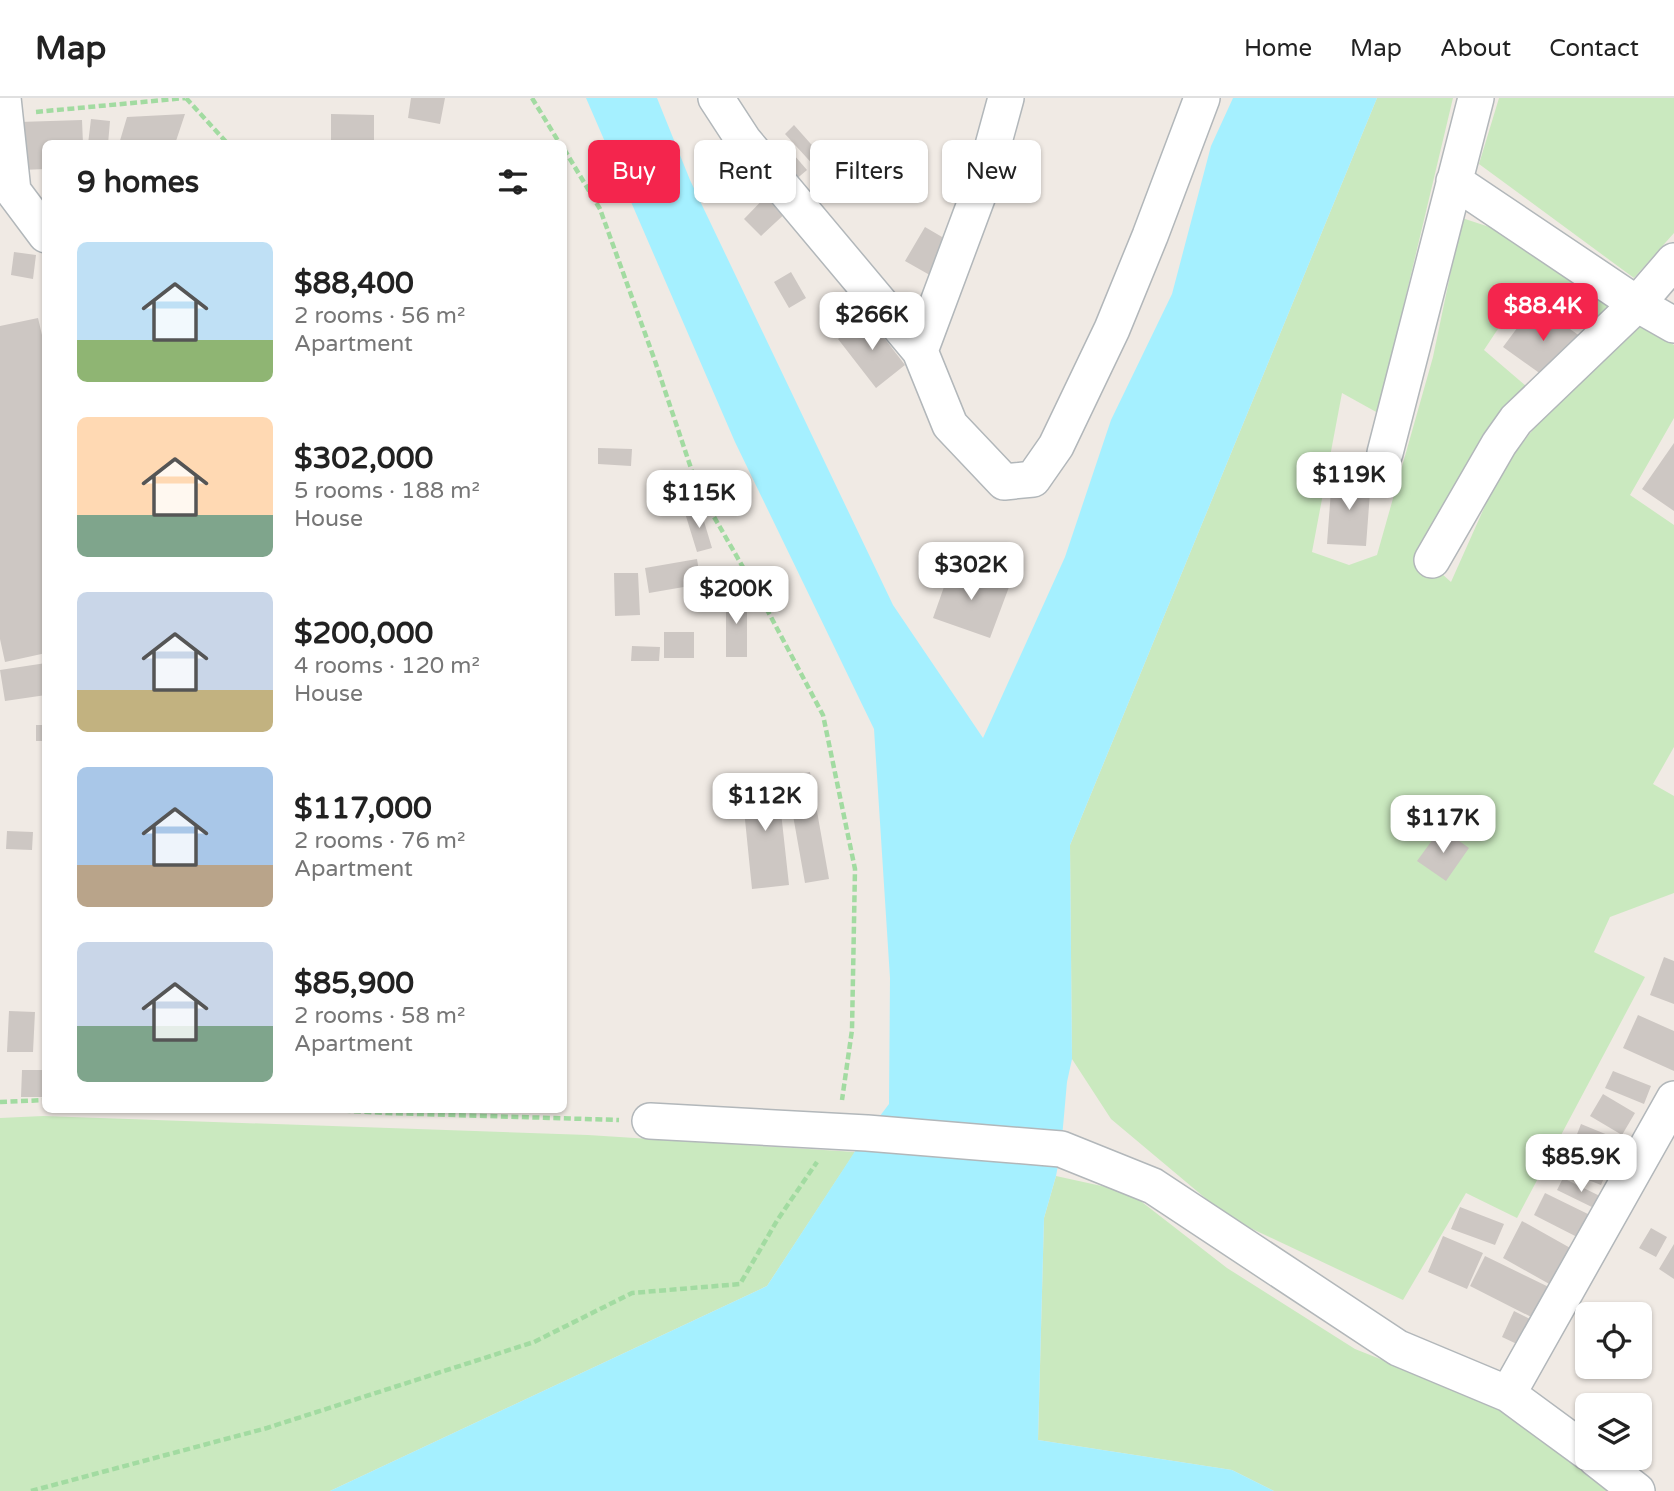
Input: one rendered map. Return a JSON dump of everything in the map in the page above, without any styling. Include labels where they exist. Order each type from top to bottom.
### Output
[{"type":"street","points":[[716,98],[744,141],[920,351],[950,425],[1004,482],[1032,479],[1056,446],[1112,329],[1202,98]]},
{"type":"street","points":[[920,351],[983,182],[1006,98]]},
{"type":"street","points":[[1385,453],[1476,98]]},
{"type":"street","points":[[4,107],[13,191],[42,229]]},
{"type":"street","points":[[1454,181],[1637,304],[1674,325]]},
{"type":"street","points":[[1432,560],[1516,419],[1637,304],[1674,261]]},
{"type":"street","points":[[1508,1394],[1674,1099]]},
{"type":"street","points":[[650,1121],[838,1131],[1060,1149],[1153,1186],[1398,1348],[1508,1394],[1575,1443]]},
{"type":"street","points":[[1610,1470],[1637,1491]]},
{"type":"path","points":[[4,107],[186,98],[224,140]]},
{"type":"path","points":[[532,98],[558,140]]},
{"type":"path","points":[[32,1491],[267,1428],[534,1342],[632,1293],[740,1284],[778,1219],[838,1131],[852,1030],[855,869],[822,715],[763,602],[698,489],[600,209],[567,154]]},
{"type":"path","points":[[0,1102],[42,1100]]},
{"type":"path","points":[[374,1113],[650,1121]]},
{"type":"green space","points":[[1377,98],[1453,98],[1378,413],[1342,393],[1312,552],[1349,565],[1377,555],[1433,357],[1462,218],[1520,237],[1616,304],[1596,325],[1525,288],[1484,350],[1526,386],[1422,556],[1451,582],[1501,470],[1570,383],[1639,323],[1674,345],[1674,418],[1630,495],[1674,525],[1674,747],[1653,784],[1674,796],[1674,893],[1610,917],[1594,952],[1645,977],[1517,1218],[1466,1193],[1403,1300],[1229,1218],[1111,1119],[1072,1059],[1070,845]]},
{"type":"green space","points":[[1499,98],[1674,98],[1674,233],[1634,278],[1479,164]]},
{"type":"green space","points":[[43,1116],[588,1135],[855,1152],[767,1286],[330,1491],[0,1491],[0,1118]]},
{"type":"green space","points":[[1056,1176],[1129,1192],[1227,1268],[1355,1349],[1503,1408],[1575,1462],[1575,1470],[1586,1470],[1614,1491],[1274,1491],[1232,1470],[1038,1440],[1044,1218]]},
{"type":"water","points":[[586,98],[657,98],[674,140],[604,140]]},
{"type":"water","points":[[1233,98],[1377,98],[1070,845],[1072,1059],[1067,1082],[1061,1149],[1044,1218],[1038,1440],[1232,1470],[1274,1491],[330,1491],[767,1286],[867,1133],[889,1104],[890,978],[874,729],[735,442],[631,203],[680,203],[680,155],[694,188],[694,203],[701,203],[893,605],[983,738],[1065,557],[1111,420],[1172,294],[1211,146]]},
{"type":"building","points":[[411,98],[445,98],[440,124],[408,118]]},
{"type":"building","points":[[185,114],[176,140],[120,140],[127,117]]},
{"type":"building","points":[[331,114],[374,115],[374,140],[331,140]]},
{"type":"building","points":[[91,119],[110,121],[108,140],[88,140]]},
{"type":"building","points":[[82,120],[83,140],[42,140],[42,169],[21,170],[19,122]]},
{"type":"building","points":[[794,125],[810,143],[810,161],[796,146],[796,140],[790,140],[785,134]]},
{"type":"building","points":[[796,157],[807,170],[796,179]]},
{"type":"building","points":[[759,203],[782,203],[789,210],[761,236],[744,219]]},
{"type":"building","points":[[925,227],[954,244],[935,278],[905,261]]},
{"type":"building","points":[[14,252],[36,255],[33,279],[11,275]]},
{"type":"building","points":[[791,272],[806,298],[789,308],[774,282]]},
{"type":"building","points":[[1535,304],[1584,339],[1552,382],[1503,347]]},
{"type":"building","points":[[868,317],[905,365],[876,388],[838,339]]},
{"type":"building","points":[[38,318],[42,335],[42,654],[5,662],[0,639],[0,326]]},
{"type":"building","points":[[1674,443],[1674,511],[1642,489]]},
{"type":"building","points":[[598,448],[632,449],[631,466],[598,464]]},
{"type":"building","points":[[1332,477],[1371,479],[1366,546],[1327,544]]},
{"type":"building","points":[[700,508],[712,548],[697,552],[685,513]]},
{"type":"building","points":[[697,559],[701,584],[649,593],[645,568]]},
{"type":"building","points":[[951,567],[1009,587],[990,638],[933,618]]},
{"type":"building","points":[[614,573],[638,573],[640,615],[615,616]]},
{"type":"building","points":[[726,594],[747,594],[747,657],[726,657]]},
{"type":"building","points":[[664,632],[694,632],[694,658],[664,658]]},
{"type":"building","points":[[632,646],[660,647],[659,661],[631,661]]},
{"type":"building","points":[[42,664],[42,696],[5,701],[0,670]]},
{"type":"building","points":[[36,725],[42,725],[42,741],[36,741]]},
{"type":"building","points":[[810,772],[829,879],[805,883],[786,776]]},
{"type":"building","points":[[777,776],[789,885],[752,889],[741,780]]},
{"type":"building","points":[[1441,828],[1469,848],[1446,881],[1417,861]]},
{"type":"building","points":[[7,831],[33,832],[32,850],[6,849]]},
{"type":"building","points":[[1664,957],[1674,961],[1674,1004],[1650,995]]},
{"type":"building","points":[[9,1011],[35,1012],[33,1052],[7,1052]]},
{"type":"building","points":[[1638,1015],[1674,1031],[1674,1071],[1623,1048]]},
{"type":"building","points":[[22,1070],[42,1070],[42,1097],[21,1097]]},
{"type":"building","points":[[1613,1071],[1651,1086],[1644,1104],[1605,1088]]},
{"type":"building","points":[[1603,1094],[1635,1113],[1622,1135],[1590,1116]]},
{"type":"building","points":[[1581,1124],[1620,1140],[1601,1185],[1563,1170]]},
{"type":"building","points":[[1563,1178],[1604,1198],[1598,1210],[1557,1190]]},
{"type":"building","points":[[1545,1193],[1592,1216],[1581,1239],[1534,1215]]},
{"type":"building","points":[[1460,1207],[1504,1224],[1495,1245],[1451,1229]]},
{"type":"building","points":[[1522,1221],[1581,1254],[1560,1290],[1503,1258]]},
{"type":"building","points":[[1651,1228],[1667,1237],[1656,1257],[1639,1248]]},
{"type":"building","points":[[1443,1236],[1483,1253],[1467,1289],[1428,1272]]},
{"type":"building","points":[[1674,1244],[1674,1279],[1659,1269]]},
{"type":"building","points":[[1485,1256],[1559,1292],[1543,1323],[1470,1286]]},
{"type":"building","points":[[1514,1311],[1542,1325],[1530,1350],[1502,1337]]}]
